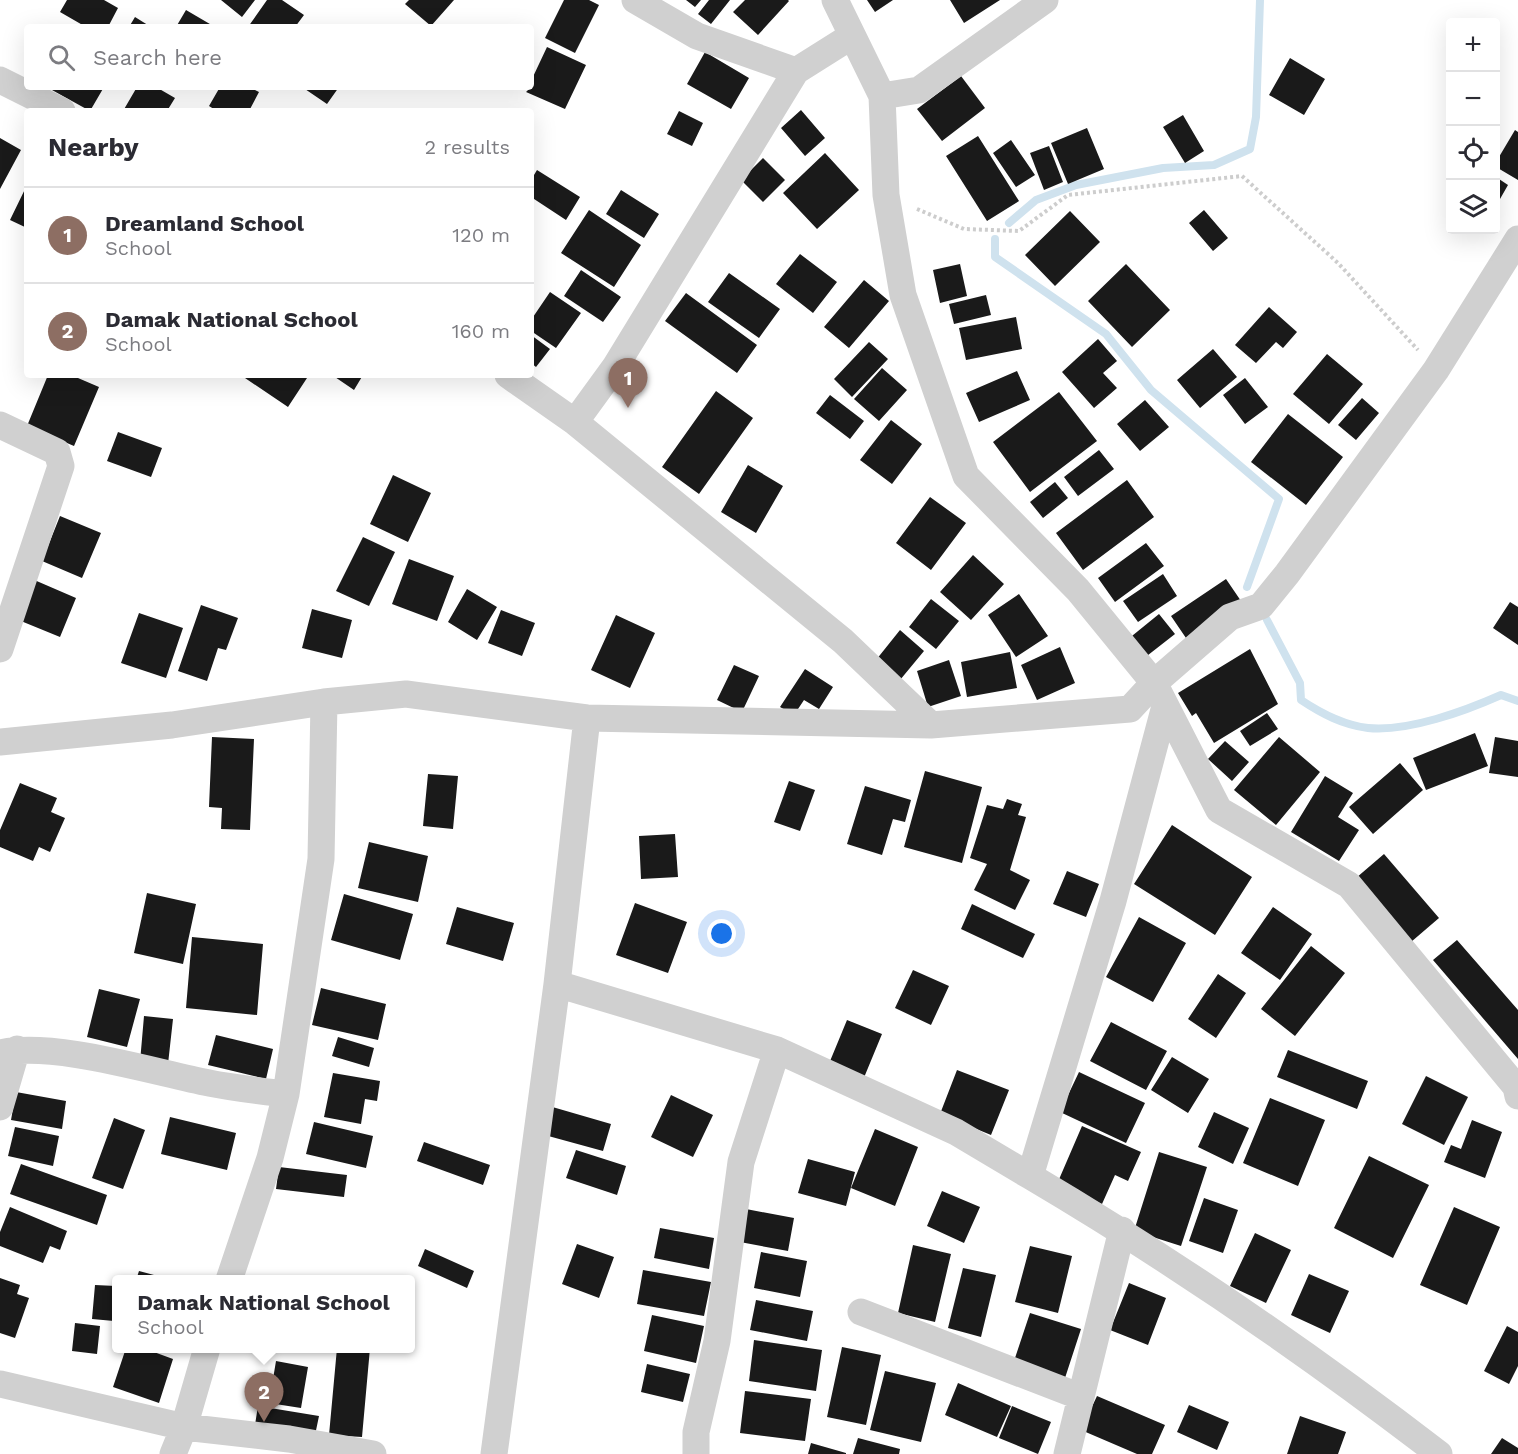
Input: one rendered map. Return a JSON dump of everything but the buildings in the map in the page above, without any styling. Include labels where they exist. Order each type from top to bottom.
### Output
[{"type":"street","points":[[635,0],[697,36],[796,71]]},
{"type":"street","points":[[835,0],[850,37],[882,96],[886,195],[903,295],[966,476],[1078,590],[1160,695],[1219,810],[1349,885],[1516,1087],[1518,1096]]},
{"type":"street","points":[[882,96],[919,90],[1045,0]]},
{"type":"street","points":[[575,422],[615,367],[796,71],[850,37]]},
{"type":"street","points":[[0,80],[56,108]]},
{"type":"street","points":[[0,742],[172,725],[324,702],[406,694],[587,718],[932,725],[1130,710],[1160,695],[1230,617],[1261,606],[1287,574],[1436,370],[1518,239]]},
{"type":"street","points":[[512,378],[575,422],[843,641],[932,725]]},
{"type":"street","points":[[0,425],[57,452],[61,466],[0,649]]},
{"type":"street","points":[[1030,1176],[1113,900],[1160,695]]},
{"type":"street","points":[[231,1275],[270,1158],[286,1094],[321,859],[324,702]]},
{"type":"street","points":[[494,1454],[557,984],[587,718]]},
{"type":"street","points":[[557,984],[777,1050],[956,1132],[1122,1230],[1335,1374],[1438,1454]]},
{"type":"street","points":[[696,1454],[696,1432],[717,1341],[741,1162],[777,1050]]},
{"type":"street","points":[[0,1107],[9,1051],[106,1061],[211,1084],[286,1094]]},
{"type":"street","points":[[1066,1454],[1122,1230]]},
{"type":"street","points":[[861,1312],[1081,1397]]},
{"type":"street","points":[[173,1454],[184,1427],[206,1353]]},
{"type":"street","points":[[0,1384],[184,1427],[290,1438],[374,1454]]},
{"type":"path","points":[[886,195],[964,229],[1018,231],[1068,195],[1242,176],[1338,263],[1436,370]]},
{"type":"waterway","points":[[1009,223],[1036,200],[1076,185],[1163,168],[1214,165],[1250,149],[1256,117],[1260,0]]},
{"type":"waterway","points":[[995,239],[995,257],[1106,334],[1151,390],[1279,499],[1247,587]]},
{"type":"waterway","points":[[1267,620],[1300,683],[1301,700],[1341,722],[1368,728],[1401,727],[1454,714],[1501,695],[1518,701]]},
{"type":"place","name":"Dreamland School","points":[[628,408]]},
{"type":"place","name":"Damak National School","points":[[264,1422]]}]
